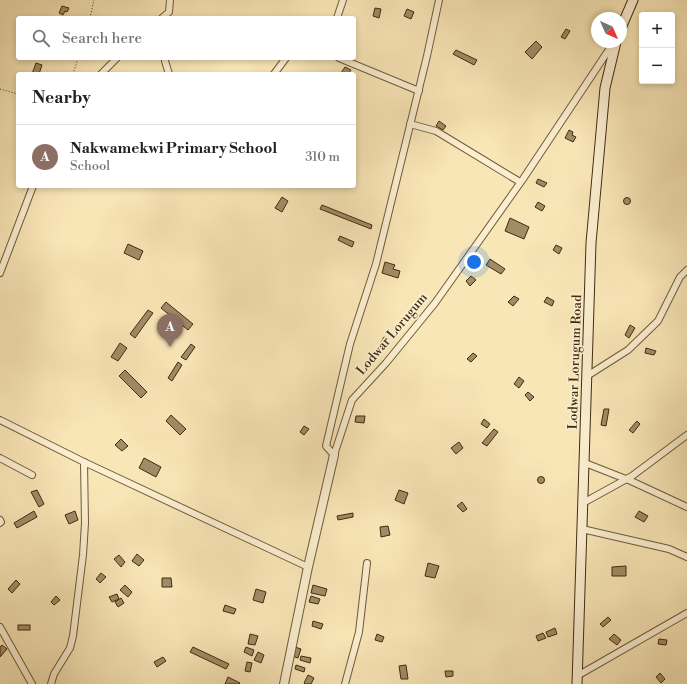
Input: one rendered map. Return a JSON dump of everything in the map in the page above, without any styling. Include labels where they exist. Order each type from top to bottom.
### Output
[{"type":"main road","points":[[627,14],[633,0]]},
{"type":"main road","name":"Lodwar Lorugum Road","points":[[577,680],[591,243],[605,88],[614,48]]},
{"type":"street","points":[[169,15],[170,0]]},
{"type":"street","points":[[338,16],[342,0]]},
{"type":"street","points":[[334,455],[326,446],[350,344],[376,264],[419,91],[439,0]]},
{"type":"street","name":"Lodwar Lorugum","points":[[284,684],[308,567],[334,455],[352,400],[386,363],[435,303],[520,182],[611,48]]},
{"type":"street","points":[[103,72],[115,60]]},
{"type":"street","points":[[165,60],[168,72]]},
{"type":"street","points":[[276,72],[284,60]]},
{"type":"street","points":[[344,60],[419,91]]},
{"type":"street","points":[[410,124],[436,131],[520,182]]},
{"type":"street","points":[[0,273],[32,188]]},
{"type":"street","points":[[587,376],[628,350],[658,321],[680,276],[687,270]]},
{"type":"street","points":[[0,420],[84,462],[308,567]]},
{"type":"street","points":[[583,503],[626,479],[687,435]]},
{"type":"street","points":[[0,458],[32,475]]},
{"type":"street","points":[[51,684],[54,674],[68,653],[73,636],[83,555],[85,523],[84,462]]},
{"type":"street","points":[[585,463],[626,479],[687,507]]},
{"type":"street","points":[[0,520],[0,524]]},
{"type":"street","points":[[582,529],[670,549],[687,557]]},
{"type":"street","points":[[345,684],[359,632],[367,562]]},
{"type":"street","points":[[577,680],[687,613]]},
{"type":"street","points":[[0,627],[32,684]]},
{"type":"path","points":[[90,16],[94,0]]},
{"type":"path","points":[[74,72],[77,60]]},
{"type":"path","points":[[0,89],[16,93]]},
{"type":"building","points":[[62,6],[69,8],[63,15],[59,13]]},
{"type":"building","points":[[375,8],[381,9],[379,18],[373,16]]},
{"type":"building","points":[[407,9],[414,12],[411,19],[404,16]]},
{"type":"building","points":[[566,29],[570,31],[565,39],[561,37]]},
{"type":"building","points":[[536,41],[542,47],[532,59],[525,52]]},
{"type":"building","points":[[456,50],[477,60],[474,65],[453,54]]},
{"type":"building","points":[[36,63],[42,65],[40,72],[33,72]]},
{"type":"building","points":[[345,67],[351,70],[350,72],[342,72]]},
{"type":"building","points":[[439,121],[446,126],[443,130],[436,126]]},
{"type":"building","points":[[569,130],[573,132],[572,135],[576,137],[573,142],[565,138]]},
{"type":"building","points":[[538,179],[547,183],[544,187],[536,183]]},
{"type":"building","points":[[282,197],[288,201],[282,212],[275,208]]},
{"type":"building","points":[[627,197],[630,198],[630,204],[627,205],[624,204],[623,201],[624,198]]},
{"type":"building","points":[[538,202],[545,206],[542,211],[535,207]]},
{"type":"building","points":[[322,205],[372,225],[371,229],[320,209]]},
{"type":"building","points":[[510,218],[529,227],[524,239],[505,231]]},
{"type":"building","points":[[340,236],[354,242],[352,247],[338,240]]},
{"type":"building","points":[[128,244],[143,251],[139,260],[124,253]]},
{"type":"building","points":[[556,245],[562,248],[559,254],[553,250]]},
{"type":"building","points":[[490,259],[505,269],[501,274],[486,265]]},
{"type":"building","points":[[385,262],[395,265],[393,269],[400,271],[398,278],[382,273]]},
{"type":"building","points":[[471,276],[476,280],[470,286],[466,281]]},
{"type":"building","points":[[514,296],[519,299],[513,306],[508,302]]},
{"type":"building","points":[[547,297],[554,301],[552,306],[544,302]]},
{"type":"building","points":[[166,302],[193,324],[188,330],[161,308]]},
{"type":"building","points":[[148,310],[153,313],[135,338],[130,334]]},
{"type":"building","points":[[630,325],[635,328],[629,338],[625,335]]},
{"type":"building","points":[[384,337],[388,339],[383,349],[378,347]]},
{"type":"building","points":[[120,343],[127,348],[118,361],[111,357]]},
{"type":"building","points":[[191,344],[195,347],[186,360],[181,357]]},
{"type":"building","points":[[646,348],[656,351],[654,355],[645,353]]},
{"type":"building","points":[[473,353],[477,356],[471,362],[467,359]]},
{"type":"building","points":[[178,362],[182,365],[172,381],[168,378]]},
{"type":"building","points":[[125,370],[147,392],[141,398],[119,376]]},
{"type":"building","points":[[519,377],[524,381],[519,388],[514,384]]},
{"type":"building","points":[[528,392],[534,397],[530,401],[525,395]]},
{"type":"building","points":[[604,409],[609,409],[606,426],[601,425]]},
{"type":"building","points":[[171,415],[186,429],[180,435],[166,421]]},
{"type":"building","points":[[356,416],[365,416],[364,423],[355,422]]},
{"type":"building","points":[[484,419],[490,424],[487,428],[481,424]]},
{"type":"building","points":[[637,421],[640,424],[633,433],[629,430]]},
{"type":"building","points":[[304,426],[309,429],[304,435],[300,432]]},
{"type":"building","points":[[494,429],[498,432],[487,446],[482,443]]},
{"type":"building","points":[[121,439],[128,446],[122,451],[115,445]]},
{"type":"building","points":[[459,442],[463,448],[456,454],[451,448]]},
{"type":"building","points":[[144,458],[161,467],[156,477],[139,468]]},
{"type":"building","points":[[541,476],[544,477],[544,483],[541,484],[538,483],[537,480],[538,477]]},
{"type":"building","points":[[37,490],[44,504],[39,507],[31,492]]},
{"type":"building","points":[[399,490],[408,493],[404,504],[395,500]]},
{"type":"building","points":[[462,502],[467,509],[463,512],[457,506]]},
{"type":"building","points":[[34,511],[37,517],[17,528],[14,523]]},
{"type":"building","points":[[75,511],[78,520],[69,524],[65,515]]},
{"type":"building","points":[[639,511],[648,516],[644,522],[635,517]]},
{"type":"building","points":[[353,513],[353,517],[338,520],[337,516]]},
{"type":"building","points":[[388,526],[390,535],[381,537],[380,527]]},
{"type":"building","points":[[137,554],[144,560],[139,566],[132,561]]},
{"type":"building","points":[[119,555],[125,562],[121,567],[114,559]]},
{"type":"building","points":[[428,563],[439,566],[435,578],[425,576]]},
{"type":"building","points":[[626,566],[626,576],[612,576],[612,567]]},
{"type":"building","points":[[101,573],[106,577],[100,583],[96,579]]},
{"type":"building","points":[[162,578],[171,578],[172,587],[162,587]]},
{"type":"building","points":[[16,580],[20,584],[12,593],[8,589]]},
{"type":"building","points":[[125,585],[132,592],[128,597],[120,590]]},
{"type":"building","points":[[313,585],[327,589],[325,596],[311,593]]},
{"type":"building","points":[[256,589],[266,592],[263,603],[253,600]]},
{"type":"building","points":[[117,594],[119,599],[112,602],[109,597]]},
{"type":"building","points":[[56,596],[60,600],[54,605],[51,602]]},
{"type":"building","points":[[311,596],[320,599],[318,604],[309,602]]},
{"type":"building","points":[[121,598],[124,603],[118,607],[115,602]]},
{"type":"building","points":[[225,605],[236,609],[234,614],[223,611]]},
{"type":"building","points":[[608,617],[611,620],[603,627],[600,624]]},
{"type":"building","points":[[313,621],[323,624],[321,629],[312,626]]},
{"type":"building","points":[[18,625],[30,625],[30,630],[18,630]]},
{"type":"building","points":[[555,628],[557,634],[548,637],[546,632]]},
{"type":"building","points":[[543,633],[546,638],[538,641],[536,636]]},
{"type":"building","points":[[250,634],[258,636],[255,645],[248,644]]},
{"type":"building","points":[[377,634],[384,637],[382,642],[375,640]]},
{"type":"building","points":[[614,634],[621,640],[617,645],[609,639]]},
{"type":"building","points":[[659,639],[667,640],[666,645],[658,644]]},
{"type":"building","points":[[2,645],[7,649],[0,657],[0,647]]},
{"type":"building","points":[[193,647],[229,664],[226,669],[190,652]]},
{"type":"building","points":[[246,647],[254,650],[252,656],[244,652]]},
{"type":"building","points":[[295,647],[301,649],[298,658],[292,656]]},
{"type":"building","points":[[258,652],[264,655],[261,663],[254,660]]},
{"type":"building","points":[[301,656],[311,658],[310,663],[300,660]]},
{"type":"building","points":[[163,657],[166,661],[157,667],[154,662]]},
{"type":"building","points":[[247,662],[252,663],[250,672],[245,671]]},
{"type":"building","points":[[296,665],[305,668],[304,672],[295,669]]},
{"type":"building","points":[[406,665],[408,679],[401,679],[399,666]]},
{"type":"building","points":[[445,671],[453,671],[453,676],[446,677]]},
{"type":"building","points":[[660,673],[665,679],[661,683],[656,677]]},
{"type":"building","points":[[308,675],[314,678],[311,684],[305,684],[304,683]]},
{"type":"building","points":[[228,677],[240,683],[225,684]]},
{"type":"place","name":"Nakwamekwi Primary School","points":[[170,347]]}]
